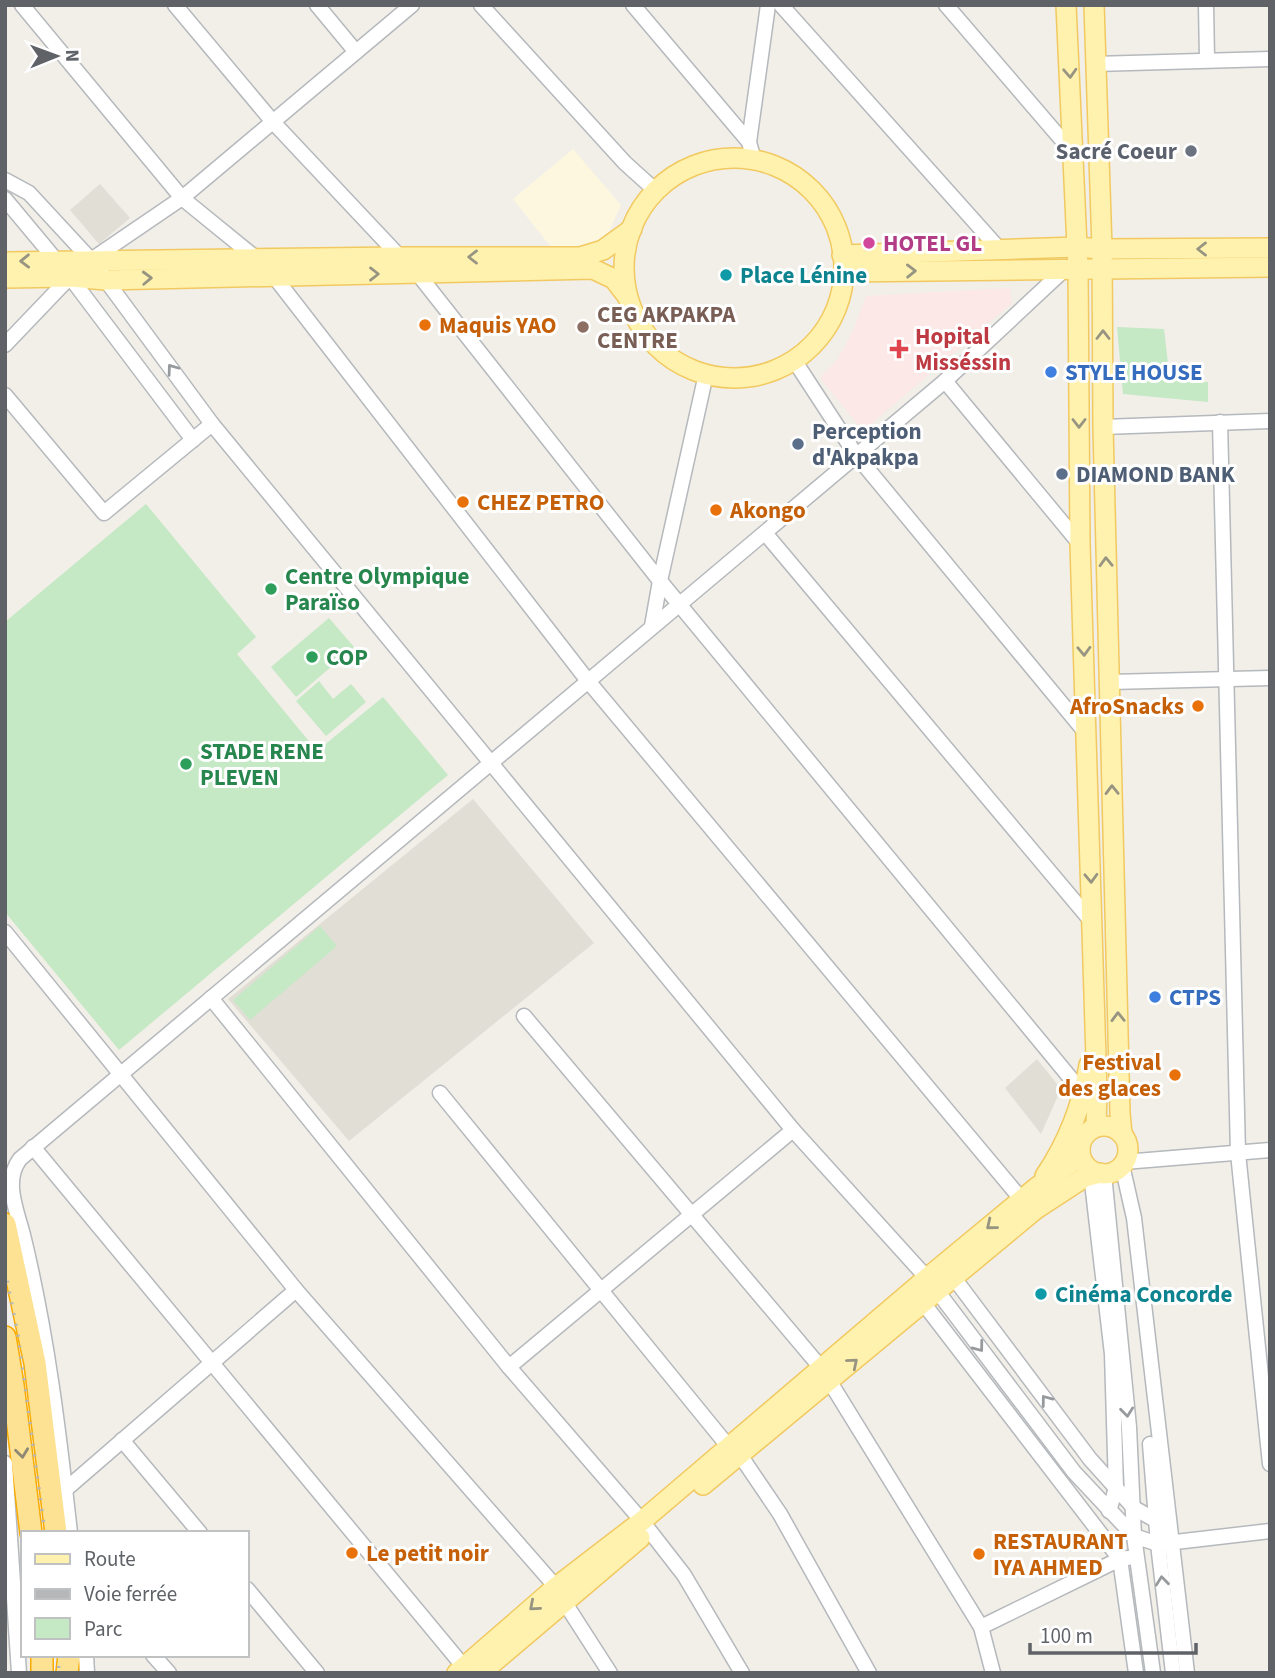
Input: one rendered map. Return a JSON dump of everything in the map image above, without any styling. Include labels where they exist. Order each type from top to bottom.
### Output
[{"type":"highway","points":[[5,1224],[35,1363],[56,1531]]},
{"type":"highway","points":[[5,1337],[31,1531]]},
{"type":"main road","points":[[1066,5],[1077,247],[1072,268],[1096,1127]]},
{"type":"main road","points":[[930,1291],[954,1278],[1036,1209],[1110,1170],[1128,1148],[1122,1134],[1103,427],[1103,259],[1094,5]]},
{"type":"main road","points":[[751,151],[786,171],[813,192],[832,220],[842,263],[838,301],[830,321],[811,346],[794,360],[774,370],[752,376],[706,374],[676,361],[658,348],[638,321],[629,297],[625,261],[632,229],[640,211],[656,191],[677,174],[701,163],[751,151]]},
{"type":"main road","points":[[5,262],[580,257],[603,250],[632,229]]},
{"type":"main road","points":[[842,263],[1000,250],[1077,247],[1103,259],[1270,267]]},
{"type":"main road","points":[[842,263],[1072,268],[1103,259],[1270,248]]},
{"type":"main road","points":[[5,278],[71,277],[106,280],[593,269],[614,279],[629,297]]},
{"type":"main road","points":[[1037,1187],[1068,1140],[1093,1044],[1094,1016]]},
{"type":"main road","points":[[467,1671],[930,1291],[1022,1200],[1070,1164],[1080,1150],[1084,1136],[1096,1127],[1111,1127],[1122,1134]]},
{"type":"main road","points":[[1080,1150],[1086,1166],[1110,1170]]},
{"type":"street","points":[[22,5],[182,198],[257,259]]},
{"type":"street","points":[[175,5],[272,122],[400,257]]},
{"type":"street","points":[[317,5],[356,52]]},
{"type":"street","points":[[91,260],[182,198],[412,5]]},
{"type":"street","points":[[481,5],[625,163],[656,191]]},
{"type":"street","points":[[633,5],[751,151]]},
{"type":"street","points":[[751,151],[768,5]]},
{"type":"street","points":[[781,5],[1000,250]]},
{"type":"street","points":[[946,5],[1074,154]]},
{"type":"street","points":[[1206,5],[1207,59]]},
{"type":"street","points":[[1095,64],[1270,59]]},
{"type":"street","points":[[5,180],[29,193],[91,260],[212,424],[793,1130],[930,1291],[1074,1472],[1110,1511],[1135,1536],[1165,1544],[1270,1531]]},
{"type":"street","points":[[5,199],[71,277],[193,440]]},
{"type":"street","points":[[70,1531],[42,1321],[13,1195],[12,1168],[33,1147],[945,381],[1072,268]]},
{"type":"street","points":[[418,274],[660,581],[1082,1092]]},
{"type":"street","points":[[273,275],[588,681],[1022,1200]]},
{"type":"street","points":[[5,345],[71,277]]},
{"type":"street","points":[[794,360],[856,455],[1087,734]]},
{"type":"street","points":[[652,626],[706,374]]},
{"type":"street","points":[[945,381],[1080,544]]},
{"type":"street","points":[[5,395],[104,513],[212,424]]},
{"type":"street","points":[[1103,427],[1270,421]]},
{"type":"street","points":[[1220,422],[1238,1153],[1270,1464]]},
{"type":"street","points":[[765,533],[1092,922]]},
{"type":"street","points":[[1110,682],[1270,678]]},
{"type":"street","points":[[5,932],[296,1290],[560,1595],[610,1673]]},
{"type":"street","points":[[211,998],[509,1367],[646,1525],[684,1575],[742,1673]]},
{"type":"street","points":[[524,1016],[826,1375],[981,1627],[993,1673]]},
{"type":"street","points":[[440,1093],[734,1450],[780,1514],[869,1673]]},
{"type":"street","points":[[509,1367],[793,1130]]},
{"type":"street","points":[[33,1147],[467,1671]]},
{"type":"street","points":[[1110,1170],[1270,1150]]},
{"type":"street","points":[[1110,1170],[1116,1488],[1110,1511]]},
{"type":"street","points":[[1110,1170],[1135,1536],[1153,1673]]},
{"type":"street","points":[[1110,1170],[1143,1358],[1157,1521],[1165,1544],[1186,1673]]},
{"type":"street","points":[[1110,1170],[1134,1218],[1165,1544],[1173,1673]]},
{"type":"street","points":[[954,1278],[1090,1459],[1134,1508],[1157,1521]]},
{"type":"street","points":[[65,1490],[296,1290]]},
{"type":"street","points":[[930,1291],[1120,1559],[1136,1673]]},
{"type":"street","points":[[122,1440],[198,1531]]},
{"type":"street","points":[[5,1463],[19,1575],[19,1673]]},
{"type":"street","points":[[981,1627],[1120,1559],[1137,1556]]},
{"type":"street","points":[[248,1590],[317,1673]]},
{"type":"street","points":[[155,1657],[169,1673]]},
{"type":"shaded area","points":[[573,149],[621,205],[607,236],[597,246],[554,251],[513,199]]},
{"type":"shaded area","points":[[100,184],[130,218],[99,244],[70,210]]},
{"type":"shaded area","name":"Hopital Misséssin","points":[[1010,288],[1012,303],[863,431],[820,378],[837,360],[853,331],[866,296]]},
{"type":"shaded area","points":[[473,799],[594,943],[349,1141],[228,999]]},
{"type":"shaded area","points":[[1037,1059],[1061,1089],[1041,1134],[1005,1088]]},
{"type":"green space","points":[[1117,327],[1164,329],[1170,381],[1208,382],[1208,402],[1123,394]]},
{"type":"green space","points":[[146,504],[256,637],[237,654],[317,751],[383,697],[448,775],[119,1050],[5,912],[5,622]]},
{"type":"green space","name":"COP","points":[[329,618],[354,647],[296,697],[271,667]]},
{"type":"green space","points":[[319,681],[333,699],[351,684],[366,702],[326,736],[296,701]]},
{"type":"green space","points":[[320,926],[337,946],[250,1020],[233,1000]]},
{"type":"railway","points":[[5,1270],[18,1335],[45,1531]]},
{"type":"railway","points":[[58,1657],[59,1673]]},
{"type":"place","name":"Sacré Coeur","points":[[1191,151]]},
{"type":"place","name":"HOTEL GL","points":[[869,243]]},
{"type":"place","name":"Place Lénine","points":[[726,275]]},
{"type":"place","name":"Maquis YAO","points":[[425,325]]},
{"type":"place","name":"CEG AKPAKPA CENTRE","points":[[583,327]]},
{"type":"place","name":"Hopital Misséssin","points":[[899,349]]},
{"type":"place","name":"STYLE HOUSE","points":[[1051,372]]},
{"type":"place","name":"Perception d'Akpakpa","points":[[798,444]]},
{"type":"place","name":"DIAMOND BANK","points":[[1062,474]]},
{"type":"place","name":"CHEZ PETRO","points":[[463,502]]},
{"type":"place","name":"Akongo","points":[[716,510]]},
{"type":"place","name":"Centre Olympique Paraïso","points":[[271,589]]},
{"type":"place","name":"COP","points":[[312,657]]},
{"type":"place","name":"AfroSnacks","points":[[1198,706]]},
{"type":"place","name":"STADE RENE PLEVEN","points":[[186,764]]},
{"type":"place","name":"CTPS","points":[[1155,997]]},
{"type":"place","name":"Festival des glaces","points":[[1175,1075]]},
{"type":"place","name":"Cinéma Concorde","points":[[1041,1294]]},
{"type":"place","name":"Le petit noir","points":[[352,1553]]},
{"type":"place","name":"RESTAURANT IYA AHMED","points":[[979,1554]]}]
